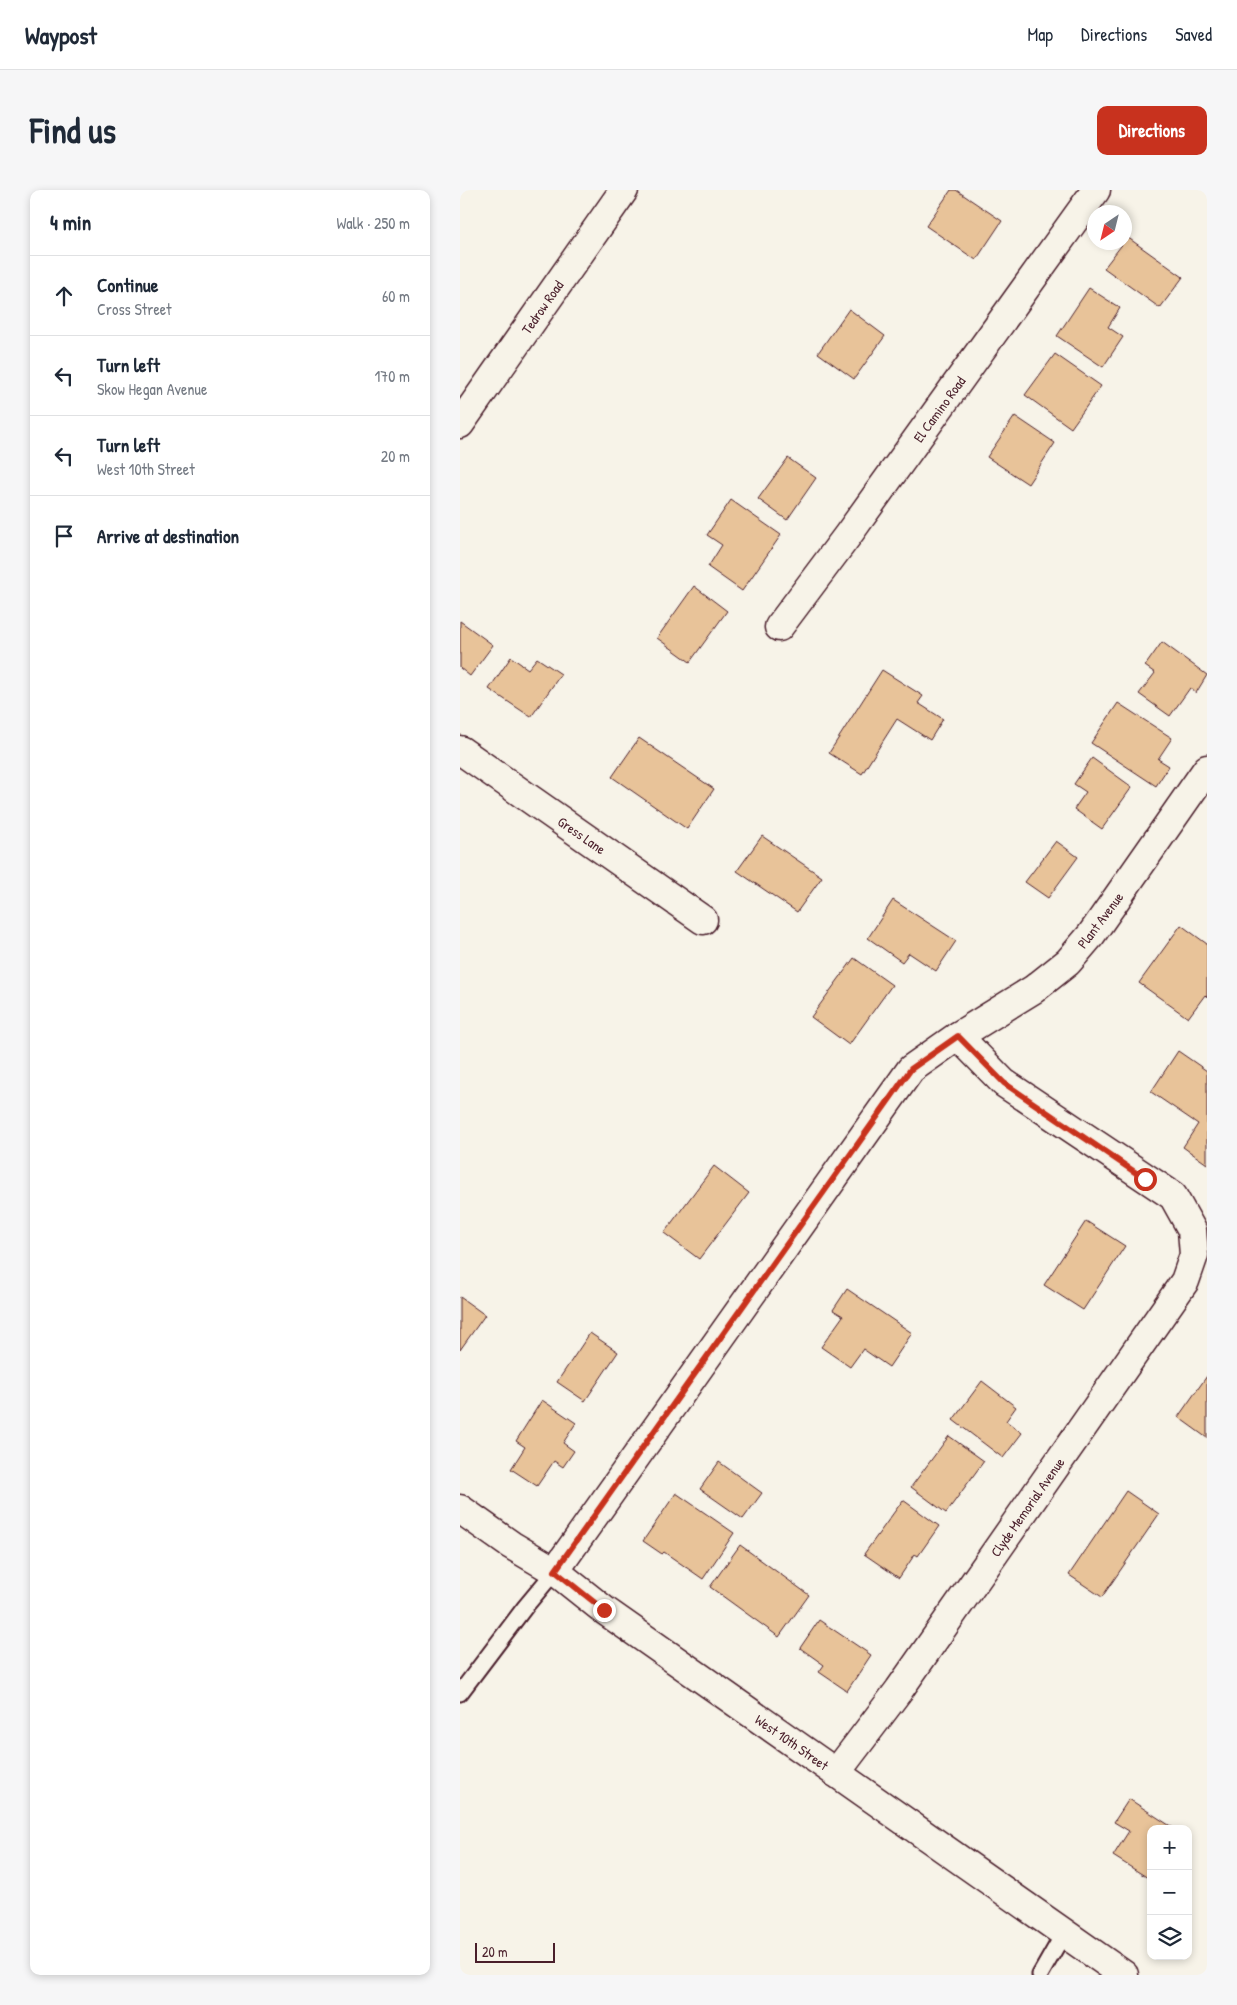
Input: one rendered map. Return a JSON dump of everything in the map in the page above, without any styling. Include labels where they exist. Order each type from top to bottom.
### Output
[{"type":"street","name":"Tedrow Road","points":[[460,424],[624,190]]},
{"type":"street","name":"El Camino Road","points":[[780,627],[1096,190]]},
{"type":"street","name":"Gress Lane","points":[[460,750],[703,920]]},
{"type":"street","name":"Plant Avenue","points":[[555,1571],[911,1069],[958,1036],[1034,989],[1068,962],[1091,935],[1207,770]]},
{"type":"street","name":"Clyde Memorial Avenue","points":[[836,1773],[899,1690],[1185,1281],[1194,1255],[1192,1230],[1173,1196],[1004,1083],[958,1036]]},
{"type":"street","name":"West 10th Street","points":[[460,1509],[511,1545],[555,1571],[604,1610],[1124,1975]]},
{"type":"lane","points":[[460,1694],[525,1607],[555,1571]]},
{"type":"lane","points":[[1040,1975],[1064,1933]]},
{"type":"building","points":[[951,190],[956,190],[1002,221],[976,260],[926,226]]},
{"type":"building","points":[[1132,241],[1183,277],[1160,308],[1104,268],[1118,250],[1132,250]]},
{"type":"building","points":[[1089,288],[1120,308],[1108,327],[1123,337],[1103,367],[1057,336]]},
{"type":"building","points":[[849,309],[885,336],[854,379],[818,353]]},
{"type":"building","points":[[1055,354],[1101,386],[1071,428],[1025,395]]},
{"type":"building","points":[[1015,416],[1055,443],[1028,484],[987,457]]},
{"type":"building","points":[[788,458],[816,478],[787,520],[758,499]]},
{"type":"building","points":[[731,500],[781,535],[742,591],[708,567],[722,545],[707,535]]},
{"type":"building","points":[[694,586],[727,611],[690,662],[657,638]]},
{"type":"building","points":[[460,621],[493,645],[470,676],[460,668]]},
{"type":"building","points":[[1162,642],[1207,675],[1196,693],[1190,688],[1170,716],[1139,694],[1155,673],[1145,666]]},
{"type":"building","points":[[511,657],[528,669],[537,658],[561,674],[531,717],[489,689]]},
{"type":"building","points":[[882,670],[923,696],[918,703],[943,719],[930,740],[897,719],[862,774],[829,753]]},
{"type":"building","points":[[1118,703],[1172,738],[1158,759],[1169,766],[1156,786],[1091,743]]},
{"type":"building","points":[[639,738],[714,789],[687,829],[612,777]]},
{"type":"building","points":[[1092,758],[1132,787],[1102,829],[1074,809],[1086,792],[1074,784]]},
{"type":"building","points":[[762,836],[822,877],[797,912],[737,871]]},
{"type":"building","points":[[1056,841],[1078,857],[1048,898],[1025,882]]},
{"type":"building","points":[[893,900],[956,941],[936,971],[909,953],[902,962],[868,938]]},
{"type":"building","points":[[1181,925],[1207,944],[1207,997],[1205,995],[1188,1018],[1139,983]]},
{"type":"building","points":[[854,958],[892,985],[849,1045],[811,1017]]},
{"type":"building","points":[[1178,1051],[1207,1071],[1207,1164],[1183,1147],[1198,1124],[1151,1092]]},
{"type":"building","points":[[714,1166],[749,1193],[699,1259],[664,1233]]},
{"type":"building","points":[[1086,1221],[1125,1246],[1083,1310],[1044,1285]]},
{"type":"building","points":[[847,1289],[912,1333],[889,1367],[863,1349],[850,1367],[821,1347],[843,1316],[833,1310]]},
{"type":"building","points":[[460,1297],[485,1315],[460,1350]]},
{"type":"building","points":[[590,1333],[618,1352],[585,1401],[557,1382]]},
{"type":"building","points":[[1207,1376],[1207,1438],[1178,1417]]},
{"type":"building","points":[[982,1381],[1016,1407],[1006,1421],[1022,1433],[1003,1458],[953,1420]]},
{"type":"building","points":[[542,1400],[576,1423],[563,1443],[574,1451],[563,1467],[554,1461],[537,1486],[511,1469],[525,1447],[516,1441]]},
{"type":"building","points":[[949,1436],[984,1461],[946,1513],[911,1487]]},
{"type":"building","points":[[719,1462],[762,1493],[743,1519],[700,1489]]},
{"type":"building","points":[[1126,1491],[1159,1514],[1102,1597],[1069,1575]]},
{"type":"building","points":[[676,1493],[734,1533],[703,1579],[664,1552],[662,1554],[643,1541]]},
{"type":"building","points":[[903,1500],[939,1526],[918,1556],[915,1554],[899,1578],[864,1554]]},
{"type":"building","points":[[740,1545],[809,1595],[779,1637],[710,1587]]},
{"type":"building","points":[[819,1620],[871,1655],[847,1691],[819,1672],[824,1665],[800,1648]]},
{"type":"building","points":[[1129,1799],[1169,1825],[1147,1825],[1147,1877],[1113,1856],[1129,1831],[1114,1822]]},
{"type":"route","points":[[604,1610],[555,1571],[911,1069],[958,1036],[1004,1083],[1145,1179]]}]
